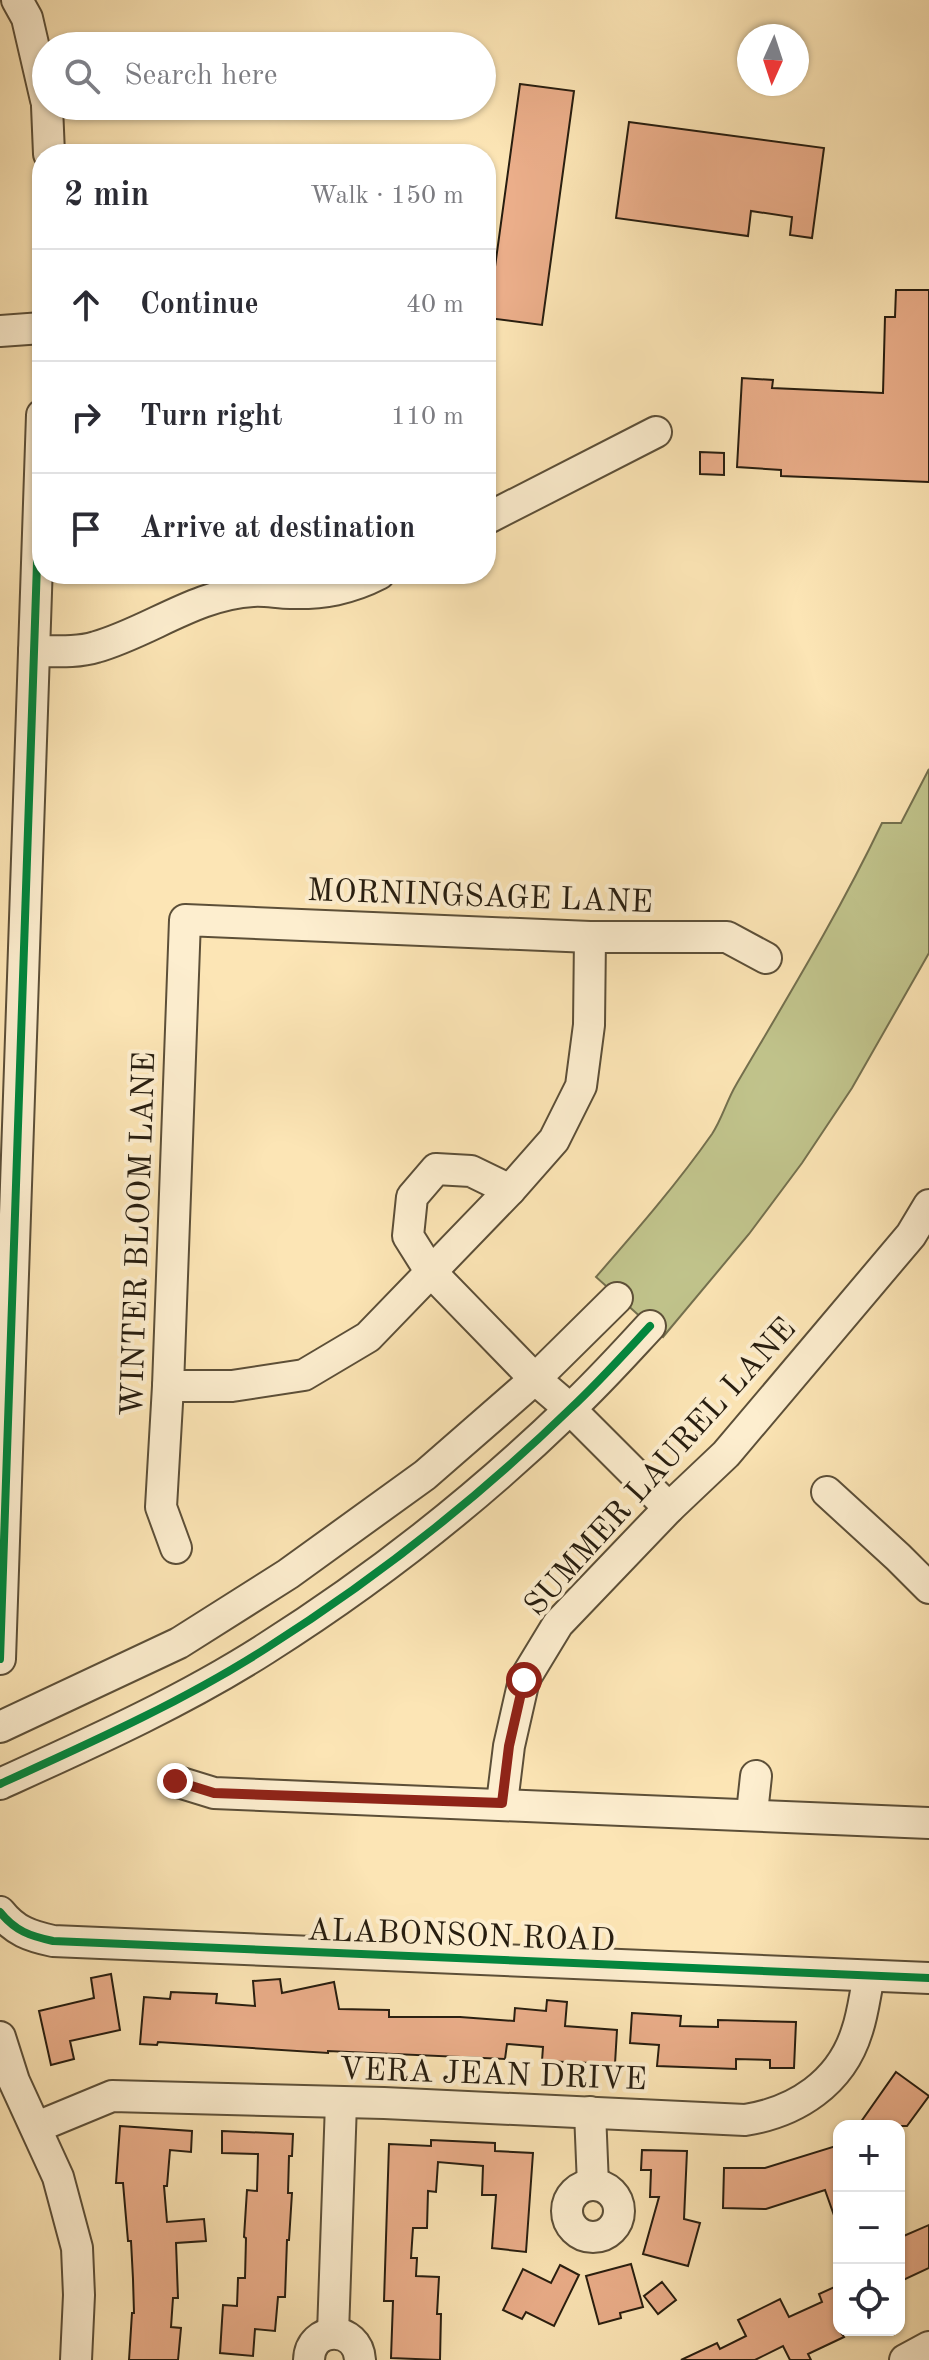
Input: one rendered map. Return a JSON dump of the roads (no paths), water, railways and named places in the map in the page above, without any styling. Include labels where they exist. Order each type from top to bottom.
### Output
[{"type":"street","points":[[17,0],[27,18],[32,40]]},
{"type":"street","points":[[47,120],[48,144]]},
{"type":"street","points":[[0,331],[32,329]]},
{"type":"street","points":[[496,514],[656,432]]},
{"type":"street","points":[[0,1659],[10,1098],[36,584]]},
{"type":"street","points":[[34,651],[94,648],[215,598],[252,591],[325,594],[360,584]]},
{"type":"street","name":"MORNINGSAGE LANE","points":[[185,920],[590,937],[727,937],[766,958]]},
{"type":"street","name":"WINTER BLOOM LANE","points":[[176,1548],[161,1507],[185,920]]},
{"type":"street","points":[[168,1386],[232,1386],[304,1375],[368,1337],[510,1190],[554,1140],[581,1086],[589,1025],[590,937]]},
{"type":"street","points":[[510,1190],[471,1171],[436,1169],[412,1197],[408,1236],[430,1271],[535,1379],[570,1409],[669,1508]]},
{"type":"street","name":"SUMMER LAUREL LANE","points":[[502,1803],[509,1746],[524,1680],[558,1624],[669,1508],[726,1454],[920,1241],[929,1205]]},
{"type":"street","points":[[0,1727],[179,1643],[288,1574],[425,1475],[535,1379],[617,1298]]},
{"type":"street","points":[[0,1784],[167,1705],[264,1650],[434,1529],[570,1409],[650,1326]]},
{"type":"street","points":[[827,1492],[929,1588]]},
{"type":"street","points":[[752,1813],[756,1776]]},
{"type":"street","points":[[175,1781],[214,1793],[752,1813],[929,1823]]},
{"type":"street","name":"ALABONSON ROAD","points":[[3,1924],[29,1936],[53,1941],[929,1978]]},
{"type":"street","name":"VERA JEAN DRIVE","points":[[37,2127],[112,2096],[384,2103],[745,2120],[770,2116],[795,2106],[823,2087],[841,2063],[857,2032],[869,1976]]},
{"type":"street","points":[[0,2037],[14,2081],[58,2177],[77,2248],[79,2295],[76,2360]]},
{"type":"street","points":[[333,2333],[341,2103]]},
{"type":"street","points":[[590,2112],[593,2185]]},
{"type":"street","points":[[309,2360],[311,2346],[317,2339],[333,2333],[354,2342],[359,2349],[360,2360]]},
{"type":"street","points":[[905,2360],[929,2347]]}]
